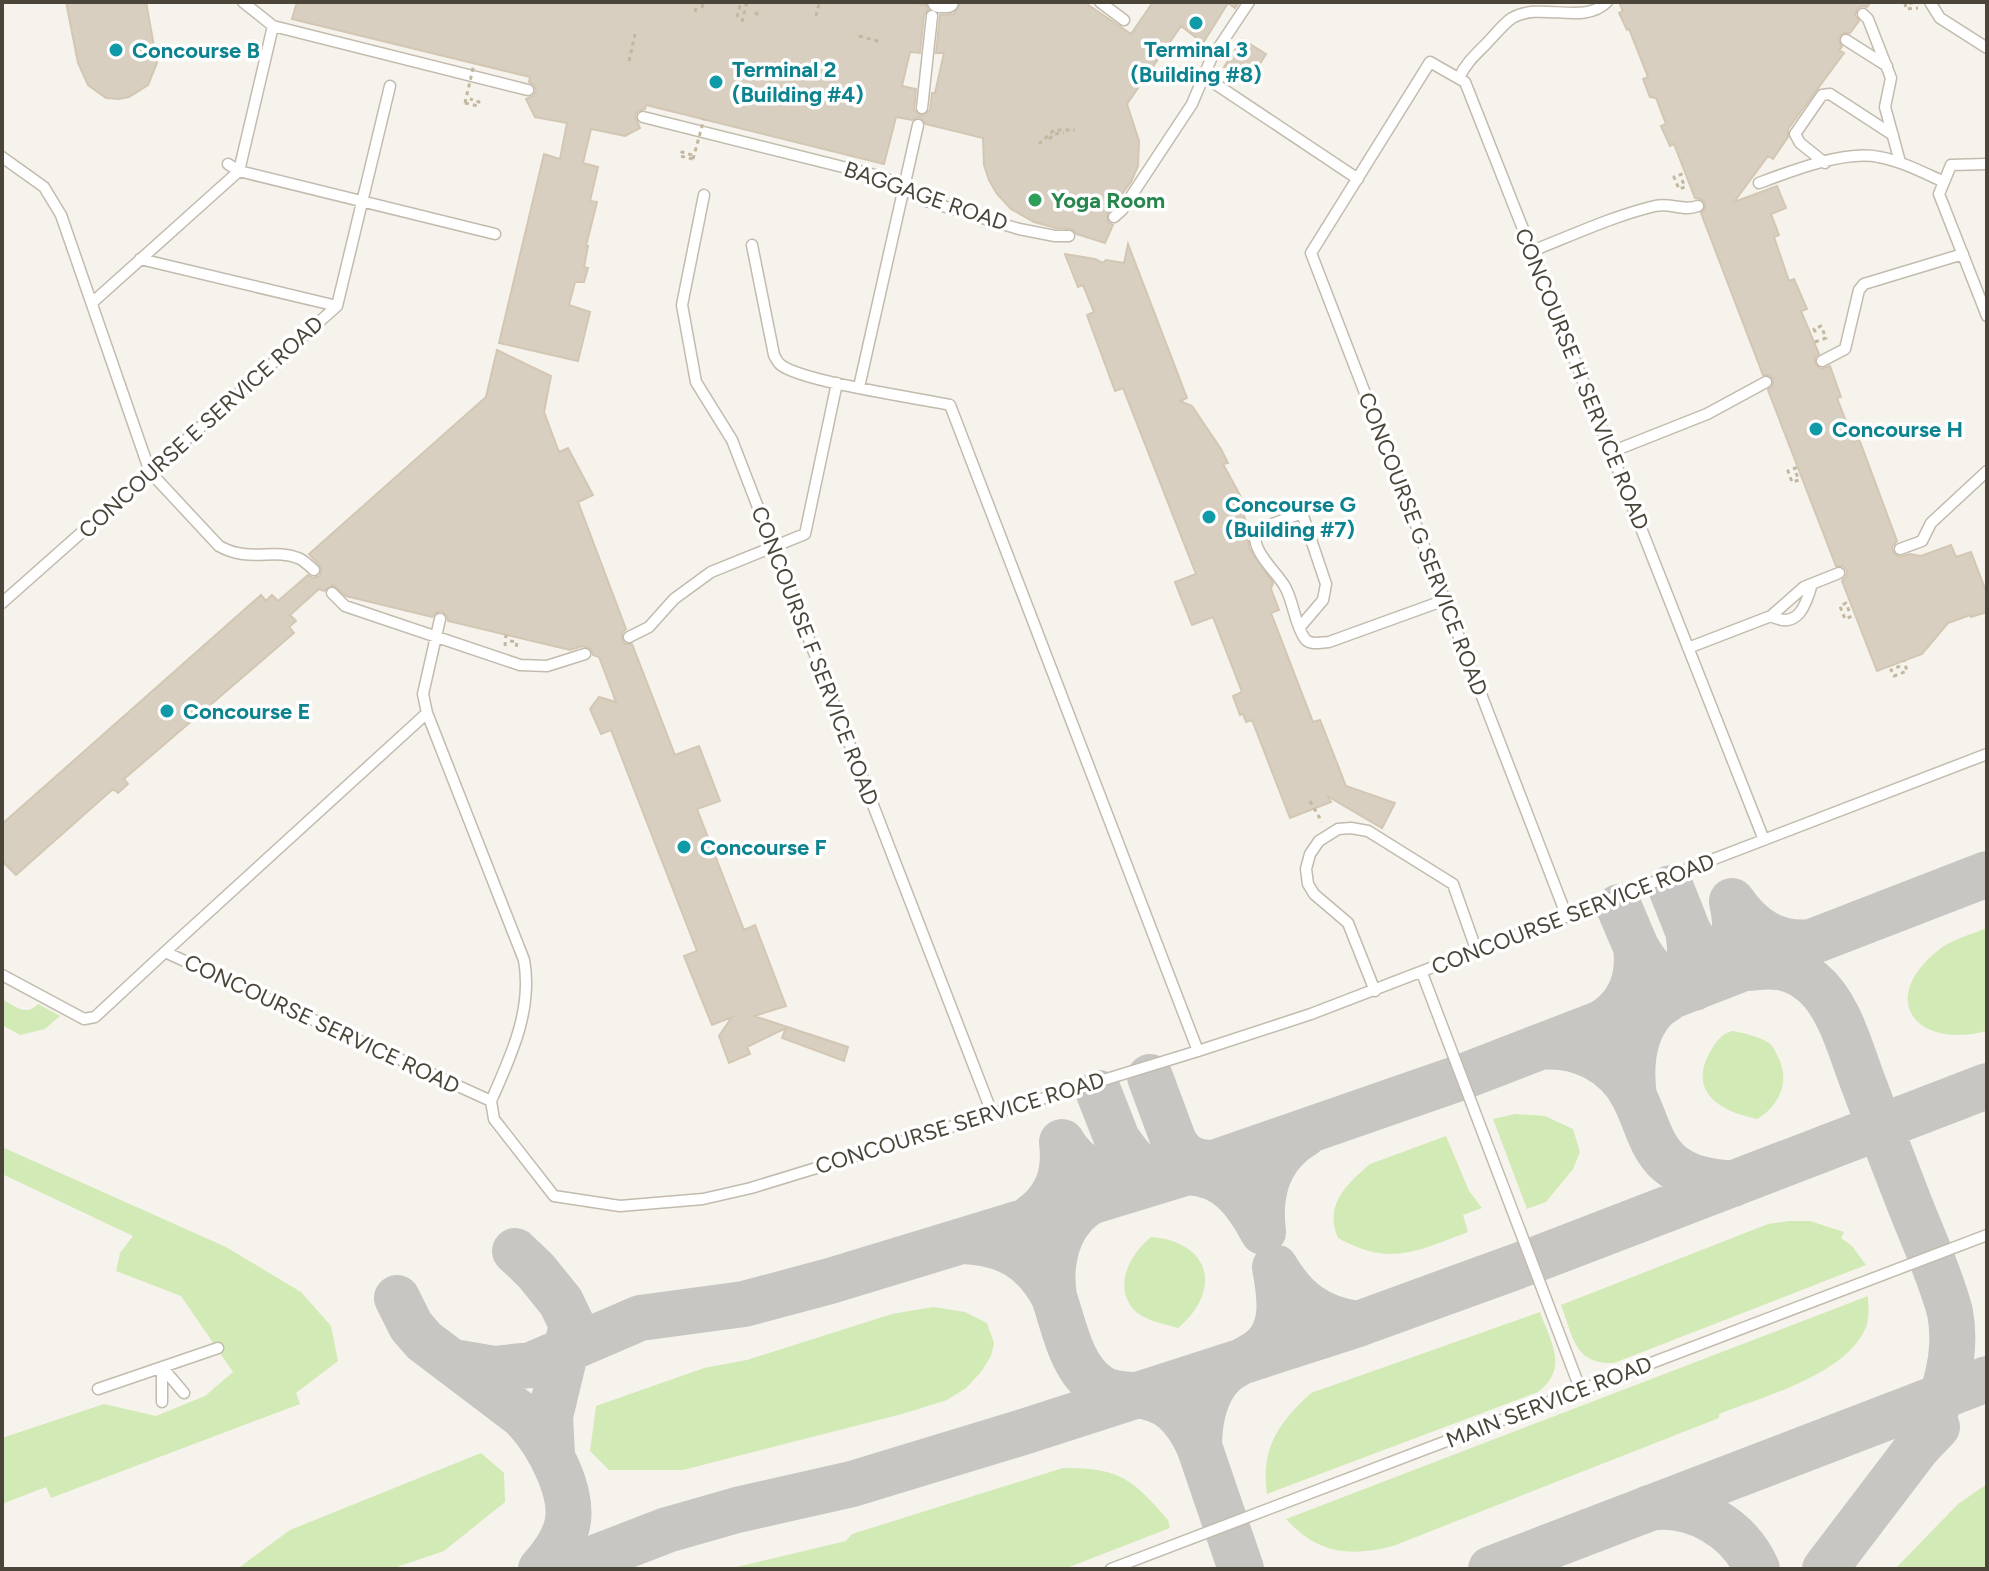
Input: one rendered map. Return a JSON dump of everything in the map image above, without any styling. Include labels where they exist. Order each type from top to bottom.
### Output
[{"type":"street","points":[[935,9],[948,2]]},
{"type":"lane","points":[[243,2],[273,26],[528,90]]},
{"type":"lane","points":[[1100,2],[1124,20]]},
{"type":"lane","points":[[1114,217],[1166,146],[1192,104],[1211,59],[1249,2]]},
{"type":"lane","points":[[1205,77],[1358,179],[1430,62],[1459,78],[1463,67],[1511,19],[1529,12],[1578,7],[1588,13],[1607,2]]},
{"type":"lane","points":[[1930,2],[1940,18],[1987,48]]},
{"type":"lane","points":[[922,108],[935,9]]},
{"type":"lane","points":[[1863,14],[1868,19],[1891,78],[1885,107],[1900,162]]},
{"type":"lane","points":[[93,302],[239,171],[273,26]]},
{"type":"lane","points":[[1846,40],[1887,66]]},
{"type":"lane","name":"CONCOURSE H SERVICE ROAD","points":[[1459,78],[1465,82],[1764,840]]},
{"type":"lane","name":"CONCOURSE E SERVICE ROAD","points":[[2,603],[337,306],[390,86]]},
{"type":"lane","points":[[1825,163],[1800,143],[1795,134],[1822,95],[1830,94],[1893,135]]},
{"type":"lane","name":"BAGGAGE ROAD","points":[[643,117],[883,177],[923,200],[1019,229],[1069,236]]},
{"type":"lane","points":[[859,387],[918,125]]},
{"type":"lane","points":[[1759,183],[1825,163],[1875,156],[1900,162],[1942,181]]},
{"type":"lane","points":[[2,157],[44,187],[61,215],[150,472],[219,546],[246,556],[299,558],[314,570]]},
{"type":"lane","points":[[228,164],[239,171],[495,234]]},
{"type":"lane","points":[[1987,164],[1951,165],[1939,194],[1987,316]]},
{"type":"lane","name":"CONCOURSE G SERVICE ROAD","points":[[1358,179],[1311,253],[1567,917]]},
{"type":"lane","name":"CONCOURSE F SERVICE ROAD","points":[[704,195],[682,305],[696,382],[732,440],[992,1113]]},
{"type":"lane","points":[[1532,251],[1631,212],[1661,204],[1690,209],[1698,206]]},
{"type":"lane","points":[[752,245],[774,355],[781,365],[837,383],[950,405],[1198,1051]]},
{"type":"lane","points":[[1822,361],[1845,349],[1859,290],[1864,284],[1963,254]]},
{"type":"lane","points":[[140,259],[337,306]]},
{"type":"lane","points":[[1611,452],[1707,414],[1766,382]]},
{"type":"lane","points":[[629,637],[649,627],[674,599],[711,572],[805,534],[837,383]]},
{"type":"lane","points":[[1900,549],[1922,541],[1931,523],[1987,471]]},
{"type":"lane","points":[[1300,627],[1323,600],[1326,584],[1302,513],[1256,530],[1254,538],[1258,549],[1287,589],[1300,627],[1306,641],[1329,642],[1445,600]]},
{"type":"lane","points":[[1922,541],[1928,554]]},
{"type":"lane","points":[[1688,648],[1771,616],[1804,587],[1839,573]]},
{"type":"lane","points":[[1771,616],[1781,621],[1800,613],[1812,584]]},
{"type":"lane","points":[[332,593],[345,606],[520,665],[547,666],[585,654]]},
{"type":"lane","points":[[440,619],[423,694],[427,713],[524,960],[528,982],[521,1022],[491,1101]]},
{"type":"lane","points":[[165,952],[427,713]]},
{"type":"lane","name":"CONCOURSE SERVICE ROAD","points":[[2,975],[84,1019],[95,1017],[165,952],[491,1101],[494,1119],[554,1196],[620,1206],[703,1199],[751,1188],[1198,1051],[1375,991],[1987,754]]},
{"type":"lane","points":[[1375,991],[1348,923],[1314,894],[1308,884],[1306,869],[1310,854],[1319,841],[1338,829],[1368,831],[1453,884],[1477,952]]},
{"type":"lane","points":[[1422,973],[1534,1260],[1581,1391]]},
{"type":"lane","name":"MAIN SERVICE ROAD","points":[[1111,1569],[1987,1235]]},
{"type":"lane","points":[[98,1389],[218,1348]]},
{"type":"lane","points":[[162,1367],[184,1393]]},
{"type":"lane","points":[[162,1367],[162,1402]]},
{"type":"path","points":[[700,2],[702,8]]},
{"type":"path","points":[[695,12],[700,2]]},
{"type":"path","points":[[737,17],[744,2]]},
{"type":"path","points":[[742,22],[744,2]]},
{"type":"path","points":[[1913,3],[1905,3],[1906,9],[1919,8]]},
{"type":"path","points":[[816,16],[819,4]]},
{"type":"path","points":[[629,61],[635,34]]},
{"type":"path","points":[[859,36],[881,42]]},
{"type":"path","points":[[468,101],[474,64]]},
{"type":"path","points":[[692,157],[704,119]]},
{"type":"path","points":[[1039,144],[1054,132],[1075,130]]},
{"type":"path","points":[[1054,132],[1064,133]]},
{"type":"path","points":[[1049,139],[1054,132]]},
{"type":"path","points":[[1682,180],[1685,187],[1679,189],[1674,177],[1685,173]]},
{"type":"path","points":[[1815,342],[1826,338],[1821,326],[1814,329],[1817,336]]},
{"type":"path","points":[[1796,473],[1799,480],[1792,482],[1788,471],[1798,467]]},
{"type":"path","points":[[1849,611],[1846,603],[1840,606],[1845,619],[1855,615]]},
{"type":"path","points":[[506,635],[504,646],[516,648],[517,642],[510,641]]},
{"type":"path","points":[[1900,666],[1891,670],[1894,676],[1907,671],[1904,661]]},
{"type":"path","points":[[1310,801],[1328,835]]},
{"type":"green space","points":[[1987,928],[1987,1031],[1962,1035],[1924,1027],[1913,1016],[1908,1002],[1910,985],[1921,967],[1946,945]]},
{"type":"green space","points":[[2,999],[25,1010],[38,1004],[60,1016],[45,1029],[20,1035],[2,1025]]},
{"type":"green space","points":[[1732,1031],[1769,1043],[1782,1068],[1783,1085],[1777,1100],[1757,1119],[1721,1106],[1706,1089],[1703,1079],[1704,1066],[1716,1042]]},
{"type":"green space","points":[[1515,1114],[1545,1116],[1573,1129],[1580,1152],[1573,1169],[1546,1202],[1527,1209],[1493,1119]]},
{"type":"green space","points":[[1446,1136],[1469,1191],[1482,1208],[1463,1215],[1468,1232],[1418,1250],[1389,1254],[1356,1247],[1338,1238],[1334,1226],[1336,1206],[1340,1196],[1361,1172],[1370,1164]]},
{"type":"green space","points":[[2,1147],[226,1247],[301,1292],[331,1326],[338,1361],[296,1393],[300,1404],[51,1498],[46,1487],[2,1504],[2,1438],[104,1404],[156,1416],[205,1396],[233,1372],[181,1296],[116,1271],[120,1253],[133,1236],[2,1174]]},
{"type":"green space","points":[[1810,1221],[1844,1232],[1841,1238],[1852,1246],[1866,1265],[1614,1363],[1591,1359],[1583,1354],[1572,1338],[1561,1305],[1768,1224]]},
{"type":"green space","points":[[1151,1237],[1187,1248],[1198,1258],[1204,1270],[1205,1284],[1201,1299],[1178,1328],[1139,1314],[1128,1302],[1125,1292],[1126,1271],[1136,1252]]},
{"type":"green space","points":[[1868,1296],[1866,1327],[1856,1344],[1823,1371],[1719,1414],[1719,1418],[1393,1546],[1348,1552],[1335,1550],[1310,1540],[1286,1519]]},
{"type":"green space","points":[[933,1307],[965,1312],[987,1323],[994,1343],[991,1356],[981,1372],[966,1388],[947,1400],[683,1470],[609,1470],[590,1451],[596,1406],[704,1368],[747,1360],[892,1314]]},
{"type":"green space","points":[[1540,1312],[1555,1355],[1555,1364],[1553,1374],[1538,1392],[1267,1494],[1266,1463],[1274,1438],[1311,1393]]},
{"type":"green space","points":[[481,1453],[504,1473],[505,1502],[444,1551],[391,1569],[237,1569],[290,1530]]},
{"type":"green space","points":[[1063,1468],[1098,1470],[1124,1479],[1156,1506],[1168,1520],[1170,1528],[1064,1569],[728,1569],[846,1541],[852,1534]]},
{"type":"green space","points":[[1987,1484],[1987,1569],[1895,1569],[1958,1504]]},
{"type":"building","name":"Concourse B","points":[[66,2],[146,2],[157,63],[148,85],[129,97],[119,99],[106,98],[88,85],[78,63]]},
{"type":"building","points":[[297,2],[903,2],[926,5],[928,10],[924,15],[920,53],[910,52],[902,86],[916,89],[914,110],[922,116],[930,110],[944,53],[936,53],[940,15],[954,14],[961,3],[1084,2],[1131,34],[1153,2],[1239,2],[1235,8],[1228,3],[1203,43],[1181,26],[1127,104],[1139,141],[1138,166],[1131,182],[1107,214],[1108,222],[1113,225],[1105,243],[1077,234],[1072,229],[1034,222],[1011,209],[989,180],[984,165],[983,138],[926,124],[919,117],[912,120],[896,117],[884,164],[646,105],[635,116],[640,128],[625,136],[591,129],[583,163],[598,167],[590,201],[597,202],[586,246],[584,267],[588,268],[584,282],[575,282],[569,305],[590,312],[578,361],[499,343],[544,154],[560,159],[567,123],[535,117],[526,99],[536,91],[529,82],[530,77],[292,19]]},
{"type":"building","points":[[1619,2],[1871,2],[1867,7],[1857,9],[1855,15],[1859,21],[1850,33],[1843,33],[1838,39],[1842,47],[1839,50],[1844,53],[1788,129],[1788,137],[1773,159],[1768,156],[1734,202],[1777,186],[1786,208],[1771,214],[1779,235],[1774,237],[1789,281],[1794,279],[1807,309],[1801,311],[1819,354],[1815,357],[1815,364],[1821,369],[1830,366],[1841,397],[1837,398],[1854,442],[1859,439],[1897,541],[1892,547],[1893,552],[1899,557],[1910,554],[1921,556],[1951,545],[1956,557],[1971,552],[1987,594],[1987,612],[1948,623],[1922,654],[1877,671],[1842,581],[1847,571],[1843,566],[1836,566],[1768,390],[1773,385],[1773,379],[1763,375],[1701,213],[1705,203],[1695,198],[1674,144],[1670,146],[1661,126],[1666,124],[1656,98],[1650,97],[1643,79],[1648,77],[1629,29],[1619,13],[1623,11]]},
{"type":"building","points":[[1242,39],[1266,54],[1248,83],[1224,67]]},
{"type":"building","name":"Concourse G (Building #7)","points":[[1128,244],[1187,398],[1180,401],[1192,406],[1221,449],[1228,463],[1223,464],[1246,506],[1242,508],[1249,548],[1273,583],[1271,589],[1279,610],[1271,613],[1313,722],[1320,720],[1346,786],[1395,803],[1382,828],[1327,796],[1331,802],[1290,818],[1252,720],[1246,722],[1243,714],[1240,715],[1233,696],[1242,692],[1213,617],[1192,625],[1175,582],[1196,574],[1123,388],[1115,391],[1087,315],[1094,312],[1083,285],[1078,287],[1065,254],[1103,263],[1106,260],[1124,263]]},
{"type":"building","points":[[497,350],[551,376],[544,412],[559,452],[568,448],[593,495],[578,502],[626,629],[622,640],[625,644],[632,644],[675,755],[699,746],[720,801],[697,809],[744,930],[755,925],[786,1006],[754,1016],[848,1047],[844,1061],[782,1038],[786,1028],[747,1047],[750,1054],[729,1063],[719,1036],[732,1017],[712,1025],[684,956],[697,951],[611,730],[601,734],[590,709],[599,697],[616,702],[599,657],[593,655],[591,649],[583,646],[570,650],[448,621],[442,611],[432,617],[346,596],[333,585],[324,591],[319,589],[290,615],[296,621],[289,627],[294,633],[124,779],[128,784],[118,793],[113,789],[16,875],[2,861],[2,824],[261,595],[266,601],[272,595],[278,601],[308,575],[313,578],[320,576],[321,567],[309,554],[486,397]]},
{"type":"taxiway","points":[[453,1362],[494,1369],[531,1365],[640,1318],[744,1304],[830,1281],[1188,1172],[1462,1077],[1987,874]]},
{"type":"taxiway","points":[[1671,888],[1688,931]]},
{"type":"taxiway","points":[[1710,981],[1726,963],[1734,945],[1732,901],[1747,920],[1766,934],[1787,941],[1812,942]]},
{"type":"taxiway","points":[[1619,907],[1636,947]]},
{"type":"taxiway","points":[[1634,1097],[1632,1074],[1637,1039],[1654,1009],[1674,994],[1684,981],[1690,956],[1688,931],[1702,953],[1714,963],[1736,969],[1784,968],[1812,982],[1822,992],[1844,1030],[1950,1312],[1952,1348],[1946,1383],[1934,1416],[1917,1448]]},
{"type":"taxiway","points":[[1602,1023],[1620,1008],[1631,990],[1636,970],[1636,947],[1646,964],[1666,981],[1694,988]]},
{"type":"taxiway","points":[[1540,1047],[1568,1048],[1595,1057],[1607,1065],[1627,1085],[1652,1140],[1669,1163],[1699,1179],[1733,1184]]},
{"type":"taxiway","points":[[1150,1077],[1173,1139]]},
{"type":"taxiway","points":[[566,1569],[667,1530],[737,1510],[852,1484],[1358,1324],[1534,1260],[1987,1086]]},
{"type":"taxiway","points":[[1099,1093],[1117,1139]]},
{"type":"taxiway","points":[[1188,1172],[1224,1183],[1250,1209],[1263,1232],[1262,1203],[1269,1176],[1283,1153],[1305,1134]]},
{"type":"taxiway","points":[[961,1241],[991,1245],[1016,1255],[1037,1272],[1054,1297],[1054,1259],[1061,1235],[1074,1215],[1113,1183],[1119,1167],[1117,1139],[1135,1162],[1148,1171],[1178,1175]]},
{"type":"taxiway","points":[[1028,1220],[1046,1205],[1057,1187],[1062,1166],[1062,1142],[1074,1158],[1090,1171],[1129,1185],[1147,1185],[1162,1177],[1171,1162],[1173,1139],[1191,1159],[1218,1162]]},
{"type":"taxiway","points":[[515,1251],[561,1302],[572,1325],[550,1416],[552,1455]]},
{"type":"taxiway","points":[[1054,1297],[1075,1358],[1089,1378],[1106,1391],[1146,1397],[1166,1404],[1181,1417],[1199,1446],[1202,1416],[1212,1388],[1225,1372],[1262,1349],[1275,1332],[1279,1311],[1275,1267],[1291,1290],[1309,1306],[1331,1318],[1358,1324]]},
{"type":"taxiway","points":[[397,1298],[411,1326],[424,1341],[523,1416],[551,1454],[564,1487],[568,1518],[561,1542],[541,1569]]},
{"type":"taxiway","points":[[1491,1569],[1987,1379]]},
{"type":"taxiway","points":[[1825,1569],[1917,1448],[1937,1427]]},
{"type":"taxiway","points":[[1199,1446],[1241,1569]]},
{"type":"taxiway","points":[[1649,1508],[1682,1509],[1713,1520],[1739,1541],[1757,1569]]},
{"type":"place","name":"Terminal 3 (Building #8)","points":[[1196,23]]},
{"type":"place","name":"Concourse B","points":[[116,50]]},
{"type":"place","name":"Terminal 2 (Building #4)","points":[[716,82]]},
{"type":"place","name":"Yoga Room","points":[[1035,200]]},
{"type":"place","name":"Concourse H","points":[[1816,429]]},
{"type":"place","name":"Concourse G (Building #7)","points":[[1209,517]]},
{"type":"place","name":"Concourse E","points":[[167,711]]},
{"type":"place","name":"Concourse F","points":[[684,847]]}]
